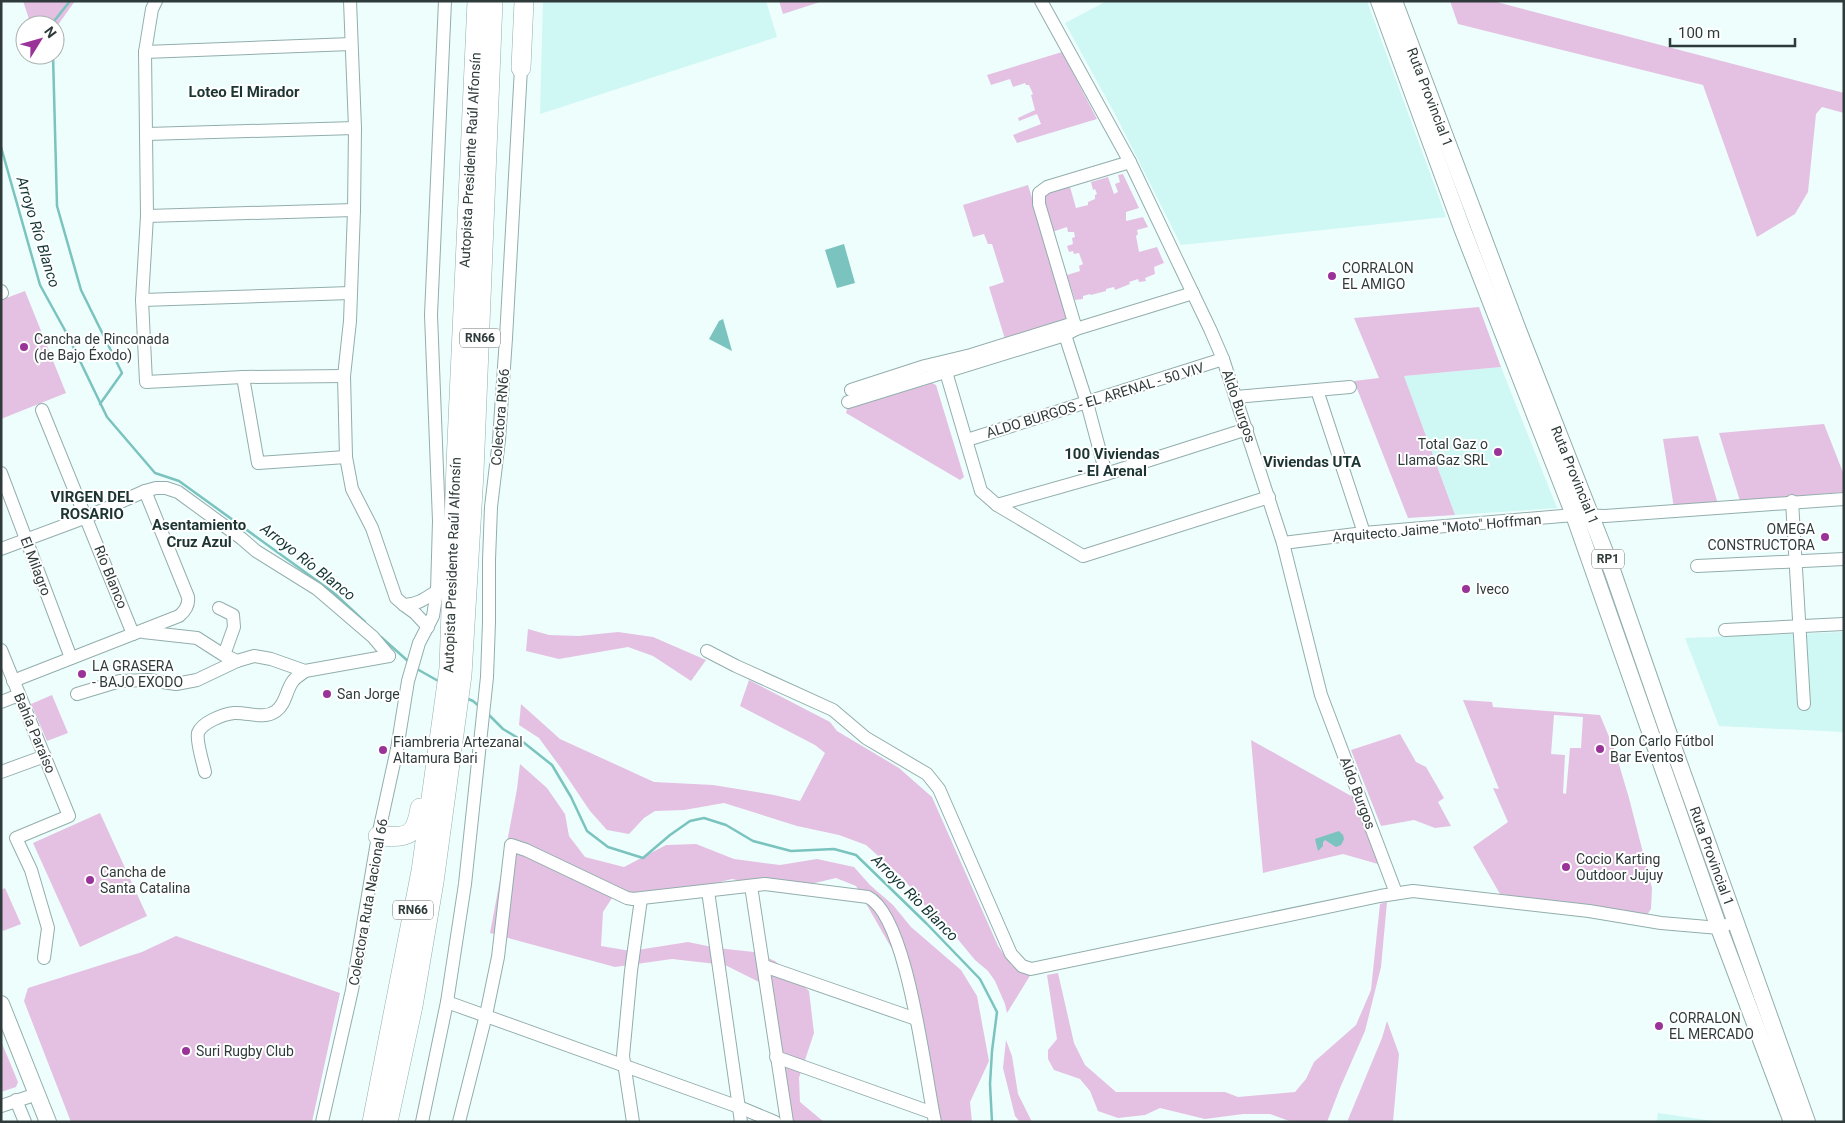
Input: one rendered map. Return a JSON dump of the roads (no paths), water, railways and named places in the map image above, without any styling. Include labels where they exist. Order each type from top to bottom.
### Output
[{"type":"highway","name":"Autopista Presidente Raúl Alfonsín","points":[[453,672],[456,464],[477,1]]},
{"type":"highway","name":"Autopista Presidente Raúl Alfonsín","points":[[372,1122],[421,871],[453,672],[474,464],[493,1]]},
{"type":"highway","points":[[520,68],[524,1]]},
{"type":"highway","name":"Autopista Presidente Raúl Alfonsín","points":[[388,1122],[413,1006],[434,882],[448,698]]},
{"type":"highway","points":[[378,836],[405,837],[413,832],[418,823],[448,698]]},
{"type":"main road","name":"Ruta Provincial 1","points":[[1379,1],[1462,228],[1574,515],[1719,928],[1792,1122]]},
{"type":"main road","name":"Ruta Provincial 1","points":[[1394,1],[1522,340],[1612,570],[1807,1122]]},
{"type":"main road","points":[[1,1004],[48,1122]]},
{"type":"street","points":[[156,1],[152,9],[145,52],[147,216],[142,300],[146,382],[344,376]]},
{"type":"street","points":[[350,1],[355,128],[350,321],[344,376],[346,457],[352,489],[380,547],[396,598],[421,619]]},
{"type":"street","name":"Colectora Ruta Nacional 66","points":[[322,1122],[352,990],[378,836],[398,749],[408,681],[420,643],[421,619],[433,616],[429,596],[439,521],[431,315],[445,1]]},
{"type":"street","name":"Aldo Burgos","points":[[1041,1],[1130,162],[1194,293],[1223,359],[1283,543],[1321,695],[1396,892]]},
{"type":"street","points":[[145,52],[351,44]]},
{"type":"street","name":"Colectora RN66","points":[[447,1002],[465,884],[487,677],[491,516],[499,440],[506,338],[520,68]]},
{"type":"street","points":[[147,134],[355,128]]},
{"type":"street","points":[[1106,474],[1087,403],[1072,329],[1039,204],[1039,193],[1047,187],[1130,162]]},
{"type":"street","points":[[147,216],[354,210]]},
{"type":"street","points":[[142,300],[350,293]]},
{"type":"street","points":[[1072,329],[946,372],[850,396],[925,366],[1072,329],[1194,293]]},
{"type":"street","name":"ALDO BURGOS - EL ARENAL - 50 VIV","points":[[966,440],[1223,359]]},
{"type":"street","points":[[946,372],[981,491],[998,505],[1083,556],[1269,497]]},
{"type":"street","points":[[243,378],[258,463],[346,457]]},
{"type":"street","points":[[1236,398],[1350,387]]},
{"type":"street","points":[[1317,390],[1364,533]]},
{"type":"street","name":"Río Blanco","points":[[42,410],[135,633]]},
{"type":"street","points":[[998,505],[1106,474],[1247,429]]},
{"type":"street","name":"El Milagro","points":[[1,473],[71,658]]},
{"type":"street","points":[[1,549],[146,491],[166,488],[178,492],[256,551],[317,589],[373,637],[389,656],[333,667],[305,670],[271,659],[254,656],[236,661],[190,682],[176,684],[149,680],[120,681],[77,694]]},
{"type":"street","points":[[13,681],[179,616],[184,612],[189,601],[188,597],[146,491]]},
{"type":"street","name":"Arquitecto Jaime \"Moto\" Hoffman","points":[[1283,543],[1364,533],[1574,515],[1690,510],[1844,499]]},
{"type":"street","points":[[1792,502],[1804,704]]},
{"type":"street","points":[[1697,566],[1844,559]]},
{"type":"street","points":[[404,605],[412,605],[429,596]]},
{"type":"street","points":[[219,608],[233,615],[234,627],[224,656]]},
{"type":"street","points":[[1724,630],[1844,624]]},
{"type":"street","points":[[135,633],[170,634],[196,638],[224,656],[236,661]]},
{"type":"street","name":"Bahía Paraíso","points":[[1,650],[69,816],[16,838],[31,870],[48,928],[44,958]]},
{"type":"street","points":[[706,651],[833,710],[866,738],[926,774],[939,789],[1011,954],[1022,966],[1031,969],[1396,892],[1422,892],[1589,911],[1661,923],[1719,928],[1735,922]]},
{"type":"street","points":[[204,772],[198,739],[198,733],[203,726],[218,718],[234,713],[266,715],[276,711],[283,704],[294,681],[305,670]]},
{"type":"street","points":[[1,702],[19,695]]},
{"type":"street","points":[[1,772],[45,756]]},
{"type":"street","points":[[459,1122],[486,1015],[498,957],[511,845],[627,898],[642,899],[765,884],[868,897],[874,900],[881,907],[900,947],[916,1019],[934,1117]]},
{"type":"street","points":[[750,886],[787,1122]]},
{"type":"street","points":[[708,891],[742,1122]]},
{"type":"street","points":[[633,1122],[623,1056],[631,970],[642,899]]},
{"type":"street","points":[[764,966],[916,1019]]},
{"type":"street","points":[[422,1122],[447,1002],[739,1107],[775,1122]]},
{"type":"street","points":[[776,1057],[934,1117]]},
{"type":"street","points":[[1,1106],[37,1094]]},
{"type":"street","points":[[16,1100],[25,1122]]},
{"type":"water","points":[[844,244],[855,283],[837,288],[825,250]]},
{"type":"water","points":[[723,319],[732,351],[709,339],[719,321]]},
{"type":"water","points":[[1339,831],[1344,839],[1341,845],[1336,847],[1325,840],[1323,846],[1318,851],[1315,839]]},
{"type":"waterway","points":[[59,15],[70,1]]},
{"type":"waterway","points":[[53,65],[57,206],[81,290],[122,373],[100,404]]},
{"type":"waterway","name":"Arroyo Río Blanco","points":[[1,147],[40,285],[67,334],[107,417],[155,473],[179,481],[334,593],[365,622]]},
{"type":"waterway","name":"Arroyo Río Blanco","points":[[381,637],[409,662]]},
{"type":"waterway","name":"Arroyo Río Blanco","points":[[417,669],[440,682]]},
{"type":"waterway","name":"Arroyo Rio Blanco","points":[[466,698],[480,707]]},
{"type":"waterway","name":"Arroyo Rio Blanco","points":[[488,714],[503,729],[518,738],[552,765],[571,797],[587,831],[608,847],[643,858],[690,821],[704,818],[726,825],[753,841],[791,851],[834,849],[856,855],[980,979],[997,1012],[990,1084],[992,1122]]},
{"type":"place","name":"CORRALON EL AMIGO","points":[[1332,276]]},
{"type":"place","name":"Cancha de Rinconada (de Bajo Éxodo)","points":[[24,347]]},
{"type":"place","name":"Total Gaz o LlamaGaz SRL","points":[[1498,452]]},
{"type":"place","name":"OMEGA CONSTRUCTORA","points":[[1825,537]]},
{"type":"place","name":"Iveco","points":[[1466,589]]},
{"type":"place","name":"LA GRASERA - BAJO EXODO","points":[[82,674]]},
{"type":"place","name":"San Jorge","points":[[327,694]]},
{"type":"place","name":"Don Carlo Fútbol Bar Eventos","points":[[1600,749]]},
{"type":"place","name":"Fiambreria Artezanal Altamura Bari","points":[[383,750]]},
{"type":"place","name":"Cocio Karting Outdoor Jujuy","points":[[1566,867]]},
{"type":"place","name":"Cancha de Santa Catalina","points":[[90,880]]},
{"type":"place","name":"CORRALON EL MERCADO","points":[[1659,1026]]},
{"type":"place","name":"Suri Rugby Club","points":[[186,1051]]},
{"type":"district","name":"Loteo El Mirador","points":[[244,92]]},
{"type":"district","name":"100 Viviendas - El Arenal","points":[[1112,462]]},
{"type":"district","name":"Viviendas UTA","points":[[1312,462]]},
{"type":"district","name":"VIRGEN DEL ROSARIO","points":[[92,506]]},
{"type":"district","name":"Asentamiento Cruz Azul","points":[[199,534]]}]
